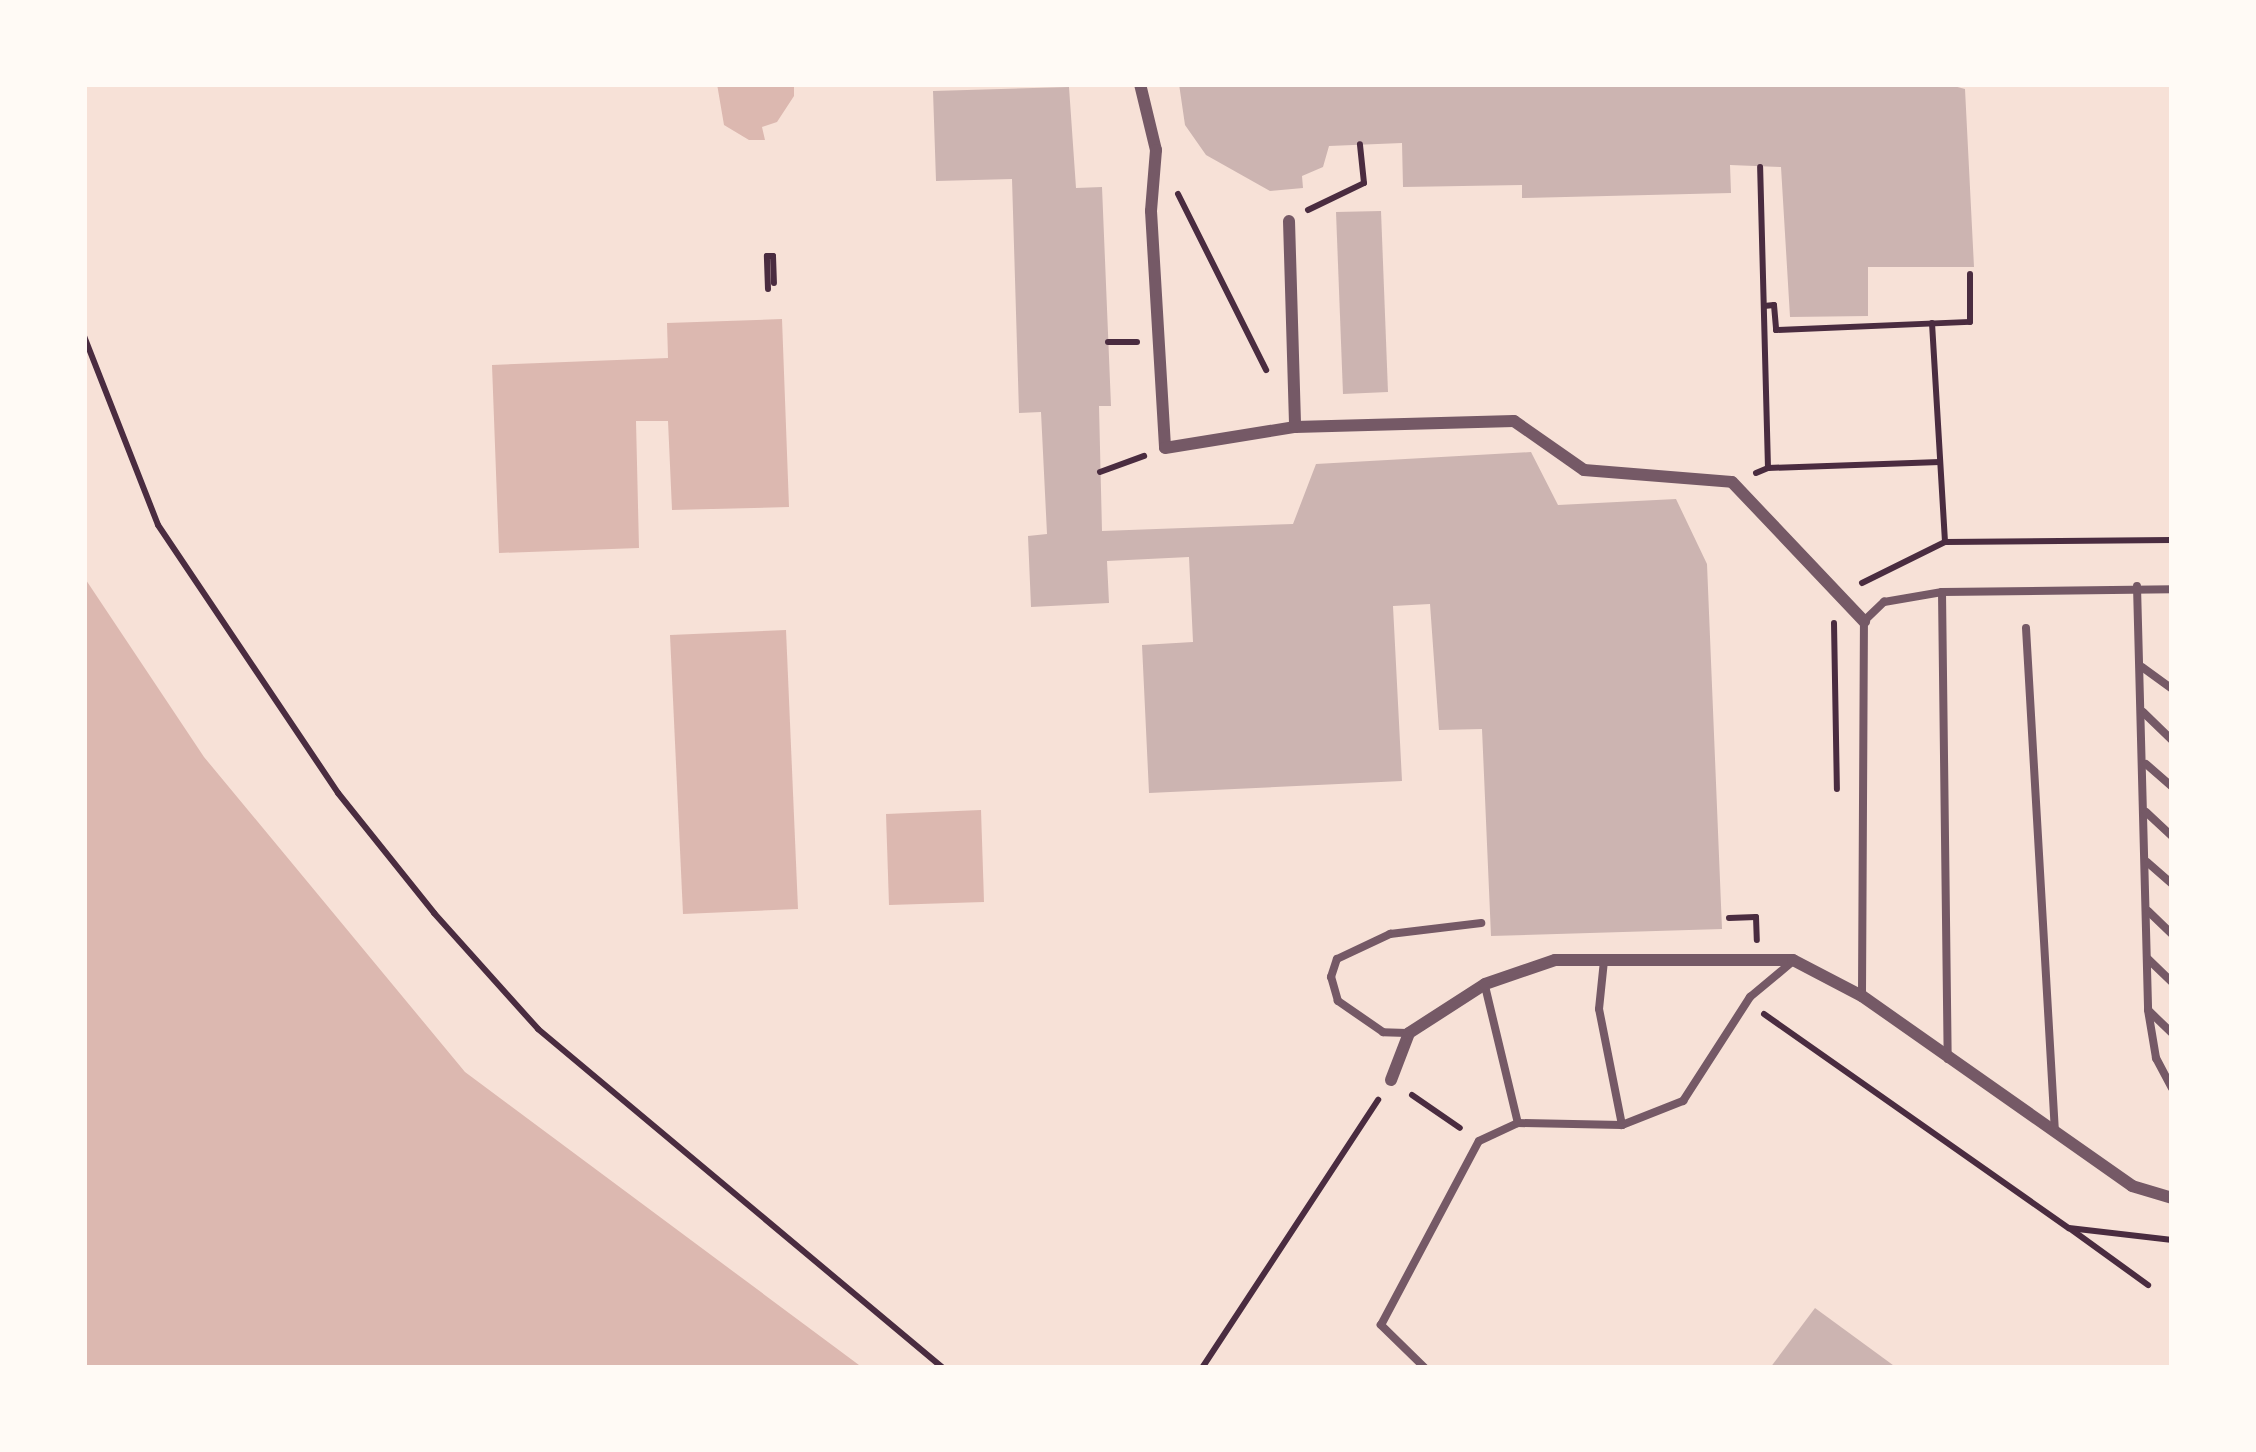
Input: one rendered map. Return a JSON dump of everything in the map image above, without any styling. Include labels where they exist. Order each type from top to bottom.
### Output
[{"type":"street","points":[[1139,84],[1156,151],[1151,211],[1165,448],[1295,427],[1514,421],[1584,470],[1732,482],[1864,621]]},
{"type":"street","points":[[1289,221],[1295,427]]},
{"type":"street","points":[[1391,1080],[1409,1033],[1485,984],[1555,960],[1793,960],[1862,996],[2132,1186],[2172,1198]]},
{"type":"lane","points":[[2137,586],[2148,1010],[2156,1058],[2172,1088]]},
{"type":"lane","points":[[1862,996],[1864,621],[1884,602],[1942,592],[2172,589]]},
{"type":"lane","points":[[1942,592],[1948,1060]]},
{"type":"lane","points":[[2026,628],[2055,1133]]},
{"type":"lane","points":[[2142,668],[2172,689]]},
{"type":"lane","points":[[2142,711],[2172,740]]},
{"type":"lane","points":[[2145,763],[2172,787]]},
{"type":"lane","points":[[2146,812],[2172,836]]},
{"type":"lane","points":[[2147,862],[2172,884]]},
{"type":"lane","points":[[2148,911],[2172,934]]},
{"type":"lane","points":[[1409,1033],[1383,1032],[1338,1001],[1331,976],[1337,959],[1390,934],[1481,923]]},
{"type":"lane","points":[[2148,959],[2172,982]]},
{"type":"lane","points":[[1604,960],[1599,1009],[1622,1125]]},
{"type":"lane","points":[[1425,1368],[1381,1325],[1479,1141],[1518,1123],[1622,1125],[1683,1101],[1750,997],[1793,960]]},
{"type":"lane","points":[[1485,984],[1518,1123]]},
{"type":"lane","points":[[2148,1010],[2172,1033]]},
{"type":"path","points":[[1316,204],[1364,183],[1360,144]]},
{"type":"path","points":[[1156,151],[1274,384]]},
{"type":"path","points":[[1760,166],[1768,468]]},
{"type":"path","points":[[1764,306],[1774,305],[1776,329],[1970,322],[1970,274]]},
{"type":"path","points":[[1932,323],[1945,542]]},
{"type":"path","points":[[84,336],[158,525],[338,793],[434,913],[538,1029],[943,1368]]},
{"type":"path","points":[[1100,472],[1165,448]]},
{"type":"path","points":[[1732,482],[1768,468],[1940,461]]},
{"type":"path","points":[[1838,798],[1830,634],[1846,602],[1867,578],[1945,542],[2172,540]]},
{"type":"path","points":[[1729,918],[1756,916],[1757,938]]},
{"type":"path","points":[[1750,997],[2148,1285]]},
{"type":"path","points":[[1202,1368],[1391,1080],[1479,1141]]},
{"type":"path","points":[[2069,1228],[2172,1240]]},
{"type":"shaded area","points":[[717,84],[794,84],[794,96],[777,122],[762,127],[765,140],[749,140],[724,125]]},
{"type":"shaded area","points":[[782,319],[789,507],[672,510],[668,421],[636,421],[639,548],[499,553],[492,365],[668,358],[667,323]]},
{"type":"shaded area","points":[[84,577],[204,757],[465,1072],[863,1368],[84,1368]]},
{"type":"shaded area","points":[[786,630],[798,909],[683,914],[670,635]]},
{"type":"shaded area","points":[[981,810],[984,902],[889,905],[886,814]]},
{"type":"building","points":[[1179,84],[1946,84],[1965,89],[1974,267],[1868,267],[1868,316],[1790,317],[1781,167],[1730,165],[1731,193],[1522,198],[1522,185],[1403,187],[1402,143],[1329,146],[1323,167],[1302,176],[1303,188],[1270,191],[1206,155],[1185,125]]},
{"type":"building","points":[[1069,87],[1076,188],[1102,187],[1111,406],[1099,406],[1102,531],[1293,524],[1316,464],[1531,452],[1558,505],[1676,499],[1707,564],[1722,929],[1491,936],[1482,729],[1439,730],[1430,604],[1393,606],[1402,781],[1149,793],[1142,645],[1193,642],[1189,557],[1107,561],[1109,603],[1031,607],[1028,536],[1047,534],[1041,412],[1019,413],[1012,179],[936,181],[933,91]]},
{"type":"building","points":[[1381,211],[1388,392],[1343,394],[1336,212]]},
{"type":"building","points":[[1815,1308],[1897,1368],[1770,1368]]}]
